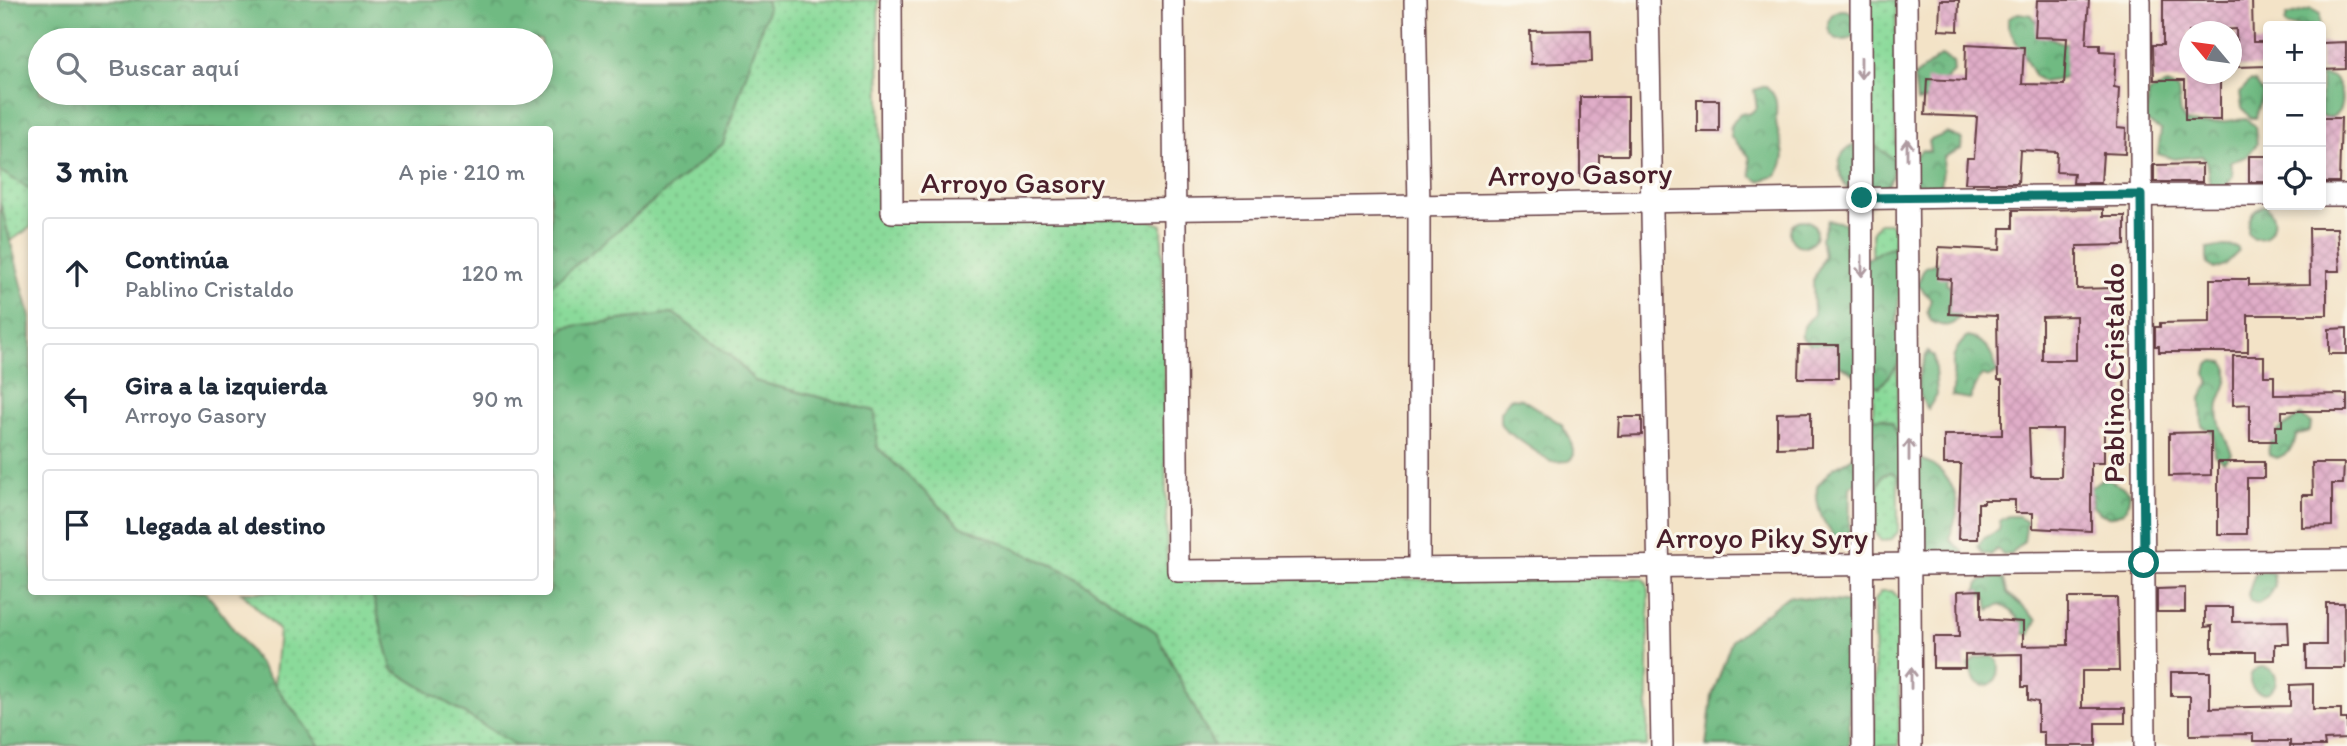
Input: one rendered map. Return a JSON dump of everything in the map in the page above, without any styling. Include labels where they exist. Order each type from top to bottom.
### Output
[{"type":"street","name":"Arroyo Gasory","points":[[891,0],[892,212],[1175,212],[1908,197],[2263,195]]},
{"type":"street","points":[[1172,0],[1175,212]]},
{"type":"street","points":[[1415,0],[1419,207],[1419,569]]},
{"type":"street","points":[[1648,0],[1662,746]]},
{"type":"street","points":[[1861,0],[1863,746]]},
{"type":"street","points":[[1906,0],[1911,746]]},
{"type":"street","name":"Pablino Cristaldo","points":[[2140,0],[2146,746]]},
{"type":"street","points":[[2326,195],[2347,195]]},
{"type":"street","name":"Arroyo Piky Syry","points":[[1175,212],[1178,571],[2347,560]]},
{"type":"green space","points":[[0,0],[878,0],[882,206],[1149,220],[1162,225],[1168,572],[1177,580],[1642,578],[1647,583],[1649,592],[1647,746],[314,746],[272,710],[279,630],[244,595],[553,595],[553,126],[28,126],[28,229],[0,248]]},
{"type":"green space","points":[[0,0],[766,0],[768,8],[723,144],[553,284],[553,126],[28,126],[28,188],[0,171]]},
{"type":"green space","points":[[1871,0],[1896,0],[1896,167],[1889,176],[1872,166]]},
{"type":"green space","points":[[2311,9],[2320,14],[2320,21],[2286,21],[2287,16]]},
{"type":"green space","points":[[1843,10],[1849,11],[1857,19],[1857,31],[1849,39],[1843,40],[1837,39],[1829,31],[1828,25],[1829,19],[1837,11]]},
{"type":"green space","points":[[2018,13],[2032,15],[2045,36],[2069,45],[2068,73],[2062,79],[2043,82],[2034,75],[2008,27],[2008,19]]},
{"type":"green space","points":[[1941,56],[1953,62],[1954,72],[1924,101],[1917,102],[1914,77]]},
{"type":"green space","points":[[2326,76],[2336,81],[2341,95],[2340,110],[2326,117]]},
{"type":"green space","points":[[2250,81],[2255,82],[2263,93],[2256,118],[2250,118],[2242,107],[2240,92]]},
{"type":"green space","points":[[2166,85],[2178,89],[2181,115],[2186,122],[2199,124],[2246,119],[2255,126],[2257,144],[2247,156],[2231,162],[2233,175],[2226,187],[2210,185],[2206,160],[2202,156],[2174,159],[2158,154],[2161,130],[2145,121],[2149,92]]},
{"type":"green space","points":[[1766,86],[1776,101],[1776,122],[1784,158],[1776,176],[1759,181],[1751,176],[1749,156],[1731,137],[1730,127],[1740,113],[1749,114],[1757,108],[1754,90]]},
{"type":"green space","points":[[1947,133],[1962,139],[1961,149],[1944,157],[1941,188],[1920,191],[1914,178],[1915,156],[1922,150],[1930,152],[1928,141]]},
{"type":"green space","points":[[1858,144],[1877,147],[1893,159],[1892,177],[1881,198],[1849,191],[1841,177],[1841,157],[1850,147]]},
{"type":"green space","points":[[0,202],[28,308],[28,595],[208,595],[320,746],[0,746]]},
{"type":"green space","points":[[2263,206],[2263,210],[2269,210],[2273,226],[2265,238],[2253,239],[2248,233],[2249,223],[2257,209]]},
{"type":"green space","points":[[1803,220],[1812,224],[1816,233],[1812,242],[1803,246],[1794,242],[1790,233],[1794,224]]},
{"type":"green space","points":[[1828,220],[1845,223],[1848,250],[1857,256],[1869,258],[1886,248],[1894,247],[1903,258],[1897,321],[1902,345],[1898,365],[1880,387],[1838,364],[1802,337],[1804,327],[1814,314],[1813,281],[1824,256],[1821,238]]},
{"type":"green space","points":[[1879,223],[1889,223],[1897,231],[1898,532],[1891,540],[1881,541],[1874,531],[1872,233]]},
{"type":"green space","points":[[2237,247],[2239,251],[2225,265],[2214,269],[2207,263],[2207,249]]},
{"type":"green space","points":[[1939,262],[1948,273],[1946,284],[1952,287],[1961,314],[1955,322],[1948,325],[1931,321],[1927,312],[1931,299],[1917,284],[1925,267]]},
{"type":"green space","points":[[673,313],[732,357],[755,381],[875,411],[877,447],[960,525],[1068,572],[1156,632],[1214,746],[1126,746],[1116,743],[1116,746],[517,746],[392,669],[373,595],[553,595],[553,338],[567,327]]},
{"type":"green space","points":[[1967,337],[1980,341],[1988,349],[1997,373],[1989,377],[1981,376],[1970,399],[1952,396],[1953,359]]},
{"type":"green space","points":[[1928,351],[1934,357],[1937,394],[1928,409],[1920,395],[1918,381]]},
{"type":"green space","points":[[2214,361],[2223,362],[2228,369],[2228,379],[2218,410],[2220,425],[2232,453],[2224,461],[2214,454],[2213,433],[2202,426],[2201,398],[2210,382],[2206,374],[2208,365]]},
{"type":"green space","points":[[1510,398],[1522,399],[1561,424],[1570,439],[1574,455],[1569,461],[1551,462],[1505,430],[1500,423],[1500,412]]},
{"type":"green space","points":[[2301,416],[2311,423],[2310,431],[2296,435],[2294,444],[2285,454],[2277,458],[2269,455],[2273,436]]},
{"type":"green space","points":[[1882,418],[1892,423],[1910,458],[1919,459],[1935,467],[1953,488],[1957,507],[1950,540],[1963,551],[1961,560],[1934,565],[1919,553],[1899,476],[1891,472],[1883,475],[1877,490],[1857,482],[1850,487],[1849,538],[1845,547],[1823,520],[1818,504],[1817,486],[1833,468],[1852,458],[1872,419]]},
{"type":"green space","points":[[2104,477],[2130,492],[2127,508],[2118,515],[2105,515],[2092,505],[2090,488]]},
{"type":"green space","points":[[2008,516],[2017,516],[2027,522],[2024,541],[2011,555],[2003,554],[1997,549],[1991,555],[1983,554],[1978,546],[1983,539],[1999,530],[2000,521]]},
{"type":"green space","points":[[2262,571],[2273,573],[2275,586],[2269,597],[2258,604],[2250,601],[2248,594],[2255,574]]},
{"type":"green space","points":[[1997,576],[2004,580],[2007,593],[2037,620],[2030,635],[2022,633],[2018,619],[2009,610],[2000,605],[1989,610],[1987,598],[1977,591],[1979,582]]},
{"type":"green space","points":[[1882,591],[1892,591],[1900,599],[1899,746],[1875,746],[1874,601]]},
{"type":"green space","points":[[1788,596],[1851,603],[1849,746],[1706,746],[1712,696],[1732,640]]},
{"type":"green space","points":[[1992,656],[1998,661],[1998,674],[1992,683],[1984,686],[1976,682],[1968,665],[1976,658]]},
{"type":"green space","points":[[2263,667],[2272,671],[2276,680],[2272,689],[2263,693],[2254,689],[2250,680],[2254,671]]},
{"type":"building","points":[[1940,0],[1959,0],[1958,31],[1939,30]]},
{"type":"building","points":[[2037,0],[2089,0],[2086,44],[2100,44],[2100,51],[2116,52],[2114,87],[2119,88],[2117,128],[2126,129],[2125,154],[2103,153],[2101,183],[2073,183],[2074,173],[2056,172],[2057,152],[2020,150],[2018,183],[1965,183],[1967,158],[1974,158],[1977,117],[1925,115],[1927,79],[1965,81],[1966,44],[2024,47],[2022,84],[2064,85],[2067,38],[2035,37]]},
{"type":"building","points":[[2163,0],[2252,0],[2253,42],[2263,42],[2263,66],[2242,67],[2242,21],[2179,21],[2179,80],[2154,80],[2153,45],[2163,45]]},
{"type":"building","points":[[1591,30],[1592,62],[1531,64],[1530,31]]},
{"type":"building","points":[[2346,42],[2346,69],[2326,70],[2326,43]]},
{"type":"building","points":[[2185,84],[2220,84],[2220,120],[2185,120]]},
{"type":"building","points":[[1580,97],[1628,97],[1628,155],[1599,155],[1599,177],[1580,177]]},
{"type":"building","points":[[1697,100],[1719,100],[1719,132],[1697,132]]},
{"type":"building","points":[[2326,118],[2341,118],[2339,182],[2326,182]]},
{"type":"building","points":[[2249,156],[2263,156],[2263,182],[2249,182]]},
{"type":"building","points":[[2202,164],[2202,182],[2154,182],[2154,165]]},
{"type":"building","points":[[2103,209],[2103,216],[2125,216],[2125,245],[2077,246],[2077,289],[2115,288],[2114,356],[2124,356],[2125,429],[2104,429],[2104,463],[2091,463],[2091,531],[2033,528],[2033,513],[2015,513],[2015,500],[1984,500],[1984,503],[1978,503],[1978,539],[1958,539],[1961,464],[1944,464],[1944,435],[2002,435],[2002,380],[1998,380],[1997,316],[1949,314],[1951,279],[1937,278],[1939,247],[2000,250],[2001,228],[2013,228],[2013,210]],"holes":[[[2076,316],[2076,360],[2042,360],[2042,317]],[[2029,429],[2062,429],[2061,477],[2031,477]]]},
{"type":"building","points":[[2309,228],[2337,228],[2340,271],[2327,271],[2327,315],[2248,315],[2248,352],[2159,352],[2159,346],[2155,346],[2155,327],[2160,327],[2160,323],[2210,322],[2210,279],[2249,279],[2249,285],[2310,284]]},
{"type":"building","points":[[2347,328],[2347,354],[2329,354],[2329,329]]},
{"type":"building","points":[[1799,345],[1838,345],[1838,378],[1798,378]]},
{"type":"building","points":[[2233,356],[2264,356],[2264,376],[2274,376],[2274,395],[2347,394],[2347,411],[2282,411],[2282,426],[2276,426],[2276,441],[2250,441],[2250,404],[2233,405]]},
{"type":"building","points":[[1811,412],[1811,447],[1777,448],[1777,413]]},
{"type":"building","points":[[1619,417],[1642,417],[1642,435],[1618,436]]},
{"type":"building","points":[[2211,432],[2211,475],[2169,476],[2169,433]]},
{"type":"building","points":[[2218,462],[2264,462],[2264,478],[2247,478],[2247,534],[2218,534]]},
{"type":"building","points":[[2312,463],[2344,463],[2343,484],[2332,484],[2332,526],[2302,527],[2302,495],[2313,495]]},
{"type":"building","points":[[2185,588],[2185,612],[2157,612],[2157,589]]},
{"type":"building","points":[[1981,590],[1981,619],[2023,622],[2023,646],[2068,645],[2068,598],[2117,598],[2119,671],[2082,671],[2082,708],[2125,708],[2125,723],[2096,723],[2096,746],[2044,746],[2044,732],[2038,732],[2038,702],[2028,700],[2028,687],[2022,687],[2022,654],[1965,655],[1965,668],[1933,668],[1933,637],[1959,637],[1958,591]]},
{"type":"building","points":[[2326,603],[2344,603],[2345,668],[2306,668],[2306,645],[2326,645]]},
{"type":"building","points":[[2205,607],[2233,607],[2233,622],[2288,621],[2289,644],[2275,644],[2275,660],[2256,660],[2256,652],[2212,652],[2212,626],[2205,627]]},
{"type":"building","points":[[2171,672],[2210,672],[2210,708],[2290,706],[2290,685],[2313,684],[2313,709],[2341,709],[2341,719],[2347,719],[2347,739],[2324,740],[2325,746],[2290,746],[2290,741],[2253,741],[2253,734],[2190,735],[2190,696],[2171,696]]},
{"type":"route","points":[[1862,198],[2141,195],[2144,563]]}]
